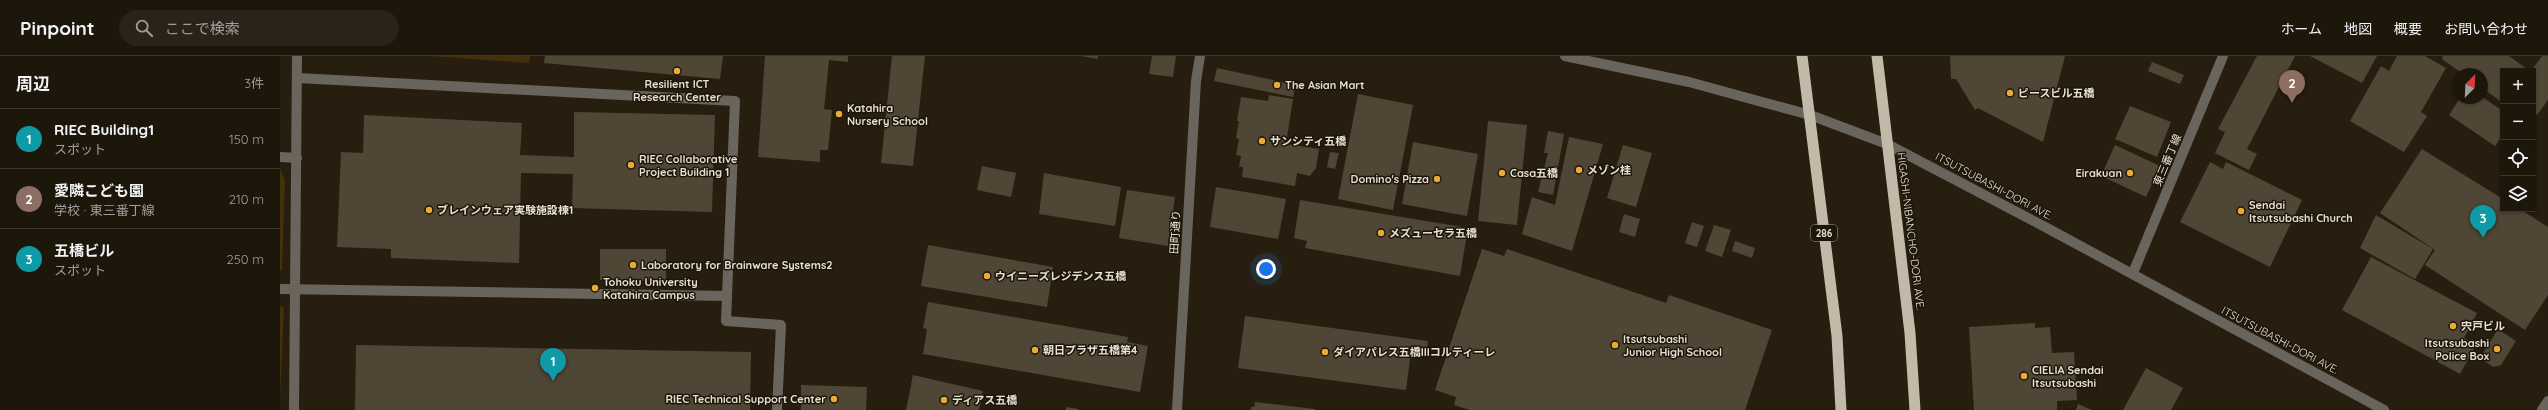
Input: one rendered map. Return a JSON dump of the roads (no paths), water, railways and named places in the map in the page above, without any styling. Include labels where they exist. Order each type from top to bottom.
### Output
[{"type":"highway","name":"286","points":[[1802,56],[1837,336],[1841,410]]},
{"type":"highway","name":"HIGASHI-NIBANCHO-DORI AVE.","points":[[1877,56],[1910,333],[1915,410]]},
{"type":"street","points":[[294,410],[297,56]]},
{"type":"street","name":"田町通り","points":[[1177,410],[1196,81],[1200,56]]},
{"type":"street","name":"ITSUTSUBASHI-DORI AVE.","points":[[1565,56],[1689,82],[1810,115],[1887,144],[2133,273],[2384,410]]},
{"type":"street","name":"東三番丁線","points":[[2133,273],[2223,56]]},
{"type":"street","points":[[298,78],[736,101],[726,321],[781,325],[777,410]]},
{"type":"street","points":[[280,157],[297,158]]},
{"type":"street","points":[[280,289],[727,296]]},
{"type":"street","points":[[2542,410],[2548,401]]},
{"type":"place","name":"Resilient ICT Research Center","points":[[677,71]]},
{"type":"place","name":"The Asian Mart","points":[[1277,85]]},
{"type":"place","name":"ピースビル五橋","points":[[2010,93]]},
{"type":"place","name":"愛隣こども園","points":[[2292,103]]},
{"type":"place","name":"Katahira Nursery School","points":[[839,114]]},
{"type":"place","name":"サンシティ五橋","points":[[1262,141]]},
{"type":"place","name":"RIEC Collaborative Project Building 1","points":[[631,165]]},
{"type":"place","name":"メゾン桂","points":[[1579,170]]},
{"type":"place","name":"Casa五橋","points":[[1502,173]]},
{"type":"place","name":"Eirakuan","points":[[2130,173]]},
{"type":"place","name":"Domino's Pizza","points":[[1437,179]]},
{"type":"place","name":"ブレインウェア実験施設棟1","points":[[429,210]]},
{"type":"place","name":"Sendai Itsutsubashi Church","points":[[2241,211]]},
{"type":"place","name":"メズューセラ五橋","points":[[1381,233]]},
{"type":"place","name":"五橋ビル","points":[[2483,238]]},
{"type":"place","name":"Laboratory for Brainware Systems2","points":[[633,265]]},
{"type":"place","name":"ウイニーズレジデンス五橋","points":[[987,276]]},
{"type":"place","name":"Tohoku University Katahira Campus","points":[[595,288]]},
{"type":"place","name":"宍戸ビル","points":[[2453,326]]},
{"type":"place","name":"Itsutsubashi Junior High School","points":[[1615,345]]},
{"type":"place","name":"Itsutsubashi Police Box","points":[[2497,349]]},
{"type":"place","name":"朝日プラザ五橋第4","points":[[1035,350]]},
{"type":"place","name":"ダイアパレス五橋IIIコルティーレ","points":[[1325,352]]},
{"type":"place","name":"CIELIA Sendai Itsutsubashi","points":[[2024,376]]},
{"type":"place","name":"RIEC Building1","points":[[553,381]]},
{"type":"place","name":"RIEC Technical Support Center","points":[[834,399]]},
{"type":"place","name":"ディアス五橋","points":[[944,400]]}]
